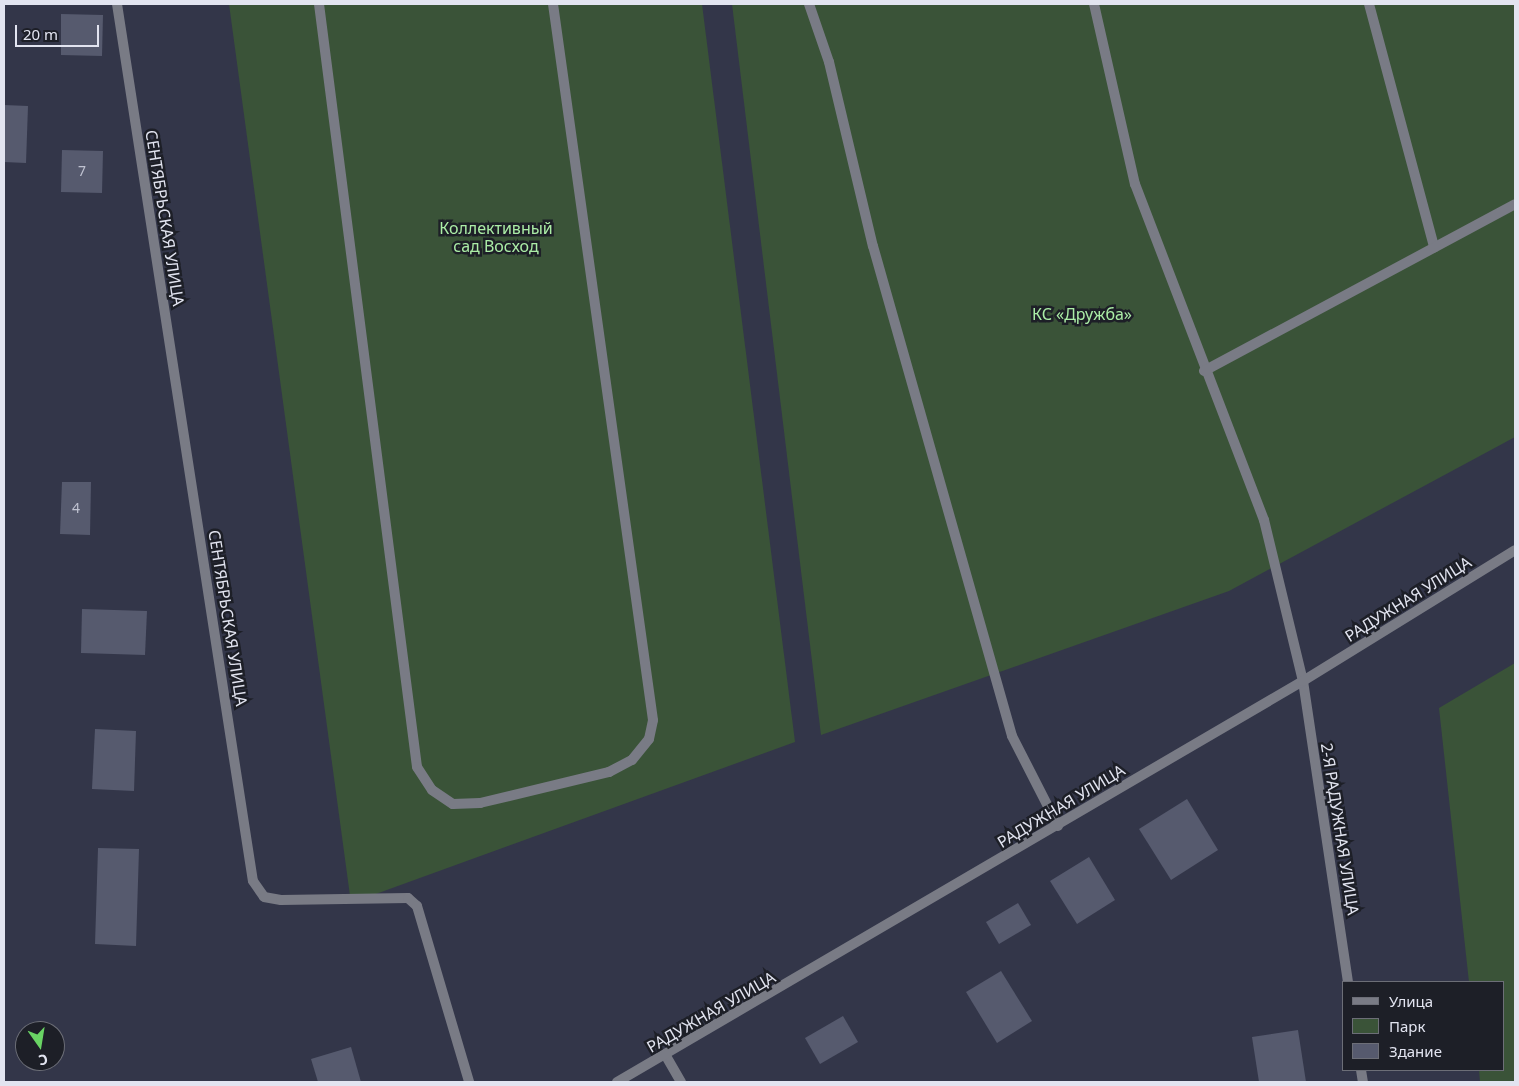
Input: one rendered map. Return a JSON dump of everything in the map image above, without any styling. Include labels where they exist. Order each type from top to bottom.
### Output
[{"type":"street","name":"СЕНТЯБРЬСКАЯ УЛИЦА","points":[[117,4],[253,881],[264,897],[281,900],[408,898],[417,906],[469,1082]]},
{"type":"street","points":[[319,4],[417,767],[432,790],[453,804],[480,803],[608,772],[632,760],[649,739],[652,720],[553,4]]},
{"type":"street","points":[[809,4],[829,62],[876,255],[1012,736],[1058,826]]},
{"type":"street","name":"2-Я РАДУЖНАЯ УЛИЦА","points":[[1094,4],[1136,184],[1204,371],[1264,520],[1303,681],[1348,981]]},
{"type":"street","points":[[1369,4],[1434,247]]},
{"type":"street","points":[[1204,371],[1515,204]]},
{"type":"street","name":"РАДУЖНАЯ УЛИЦА","points":[[617,1082],[666,1056],[1303,681],[1515,550]]},
{"type":"street","points":[[666,1056],[681,1082]]},
{"type":"green space","name":"Коллективный сад Восход","points":[[229,4],[702,4],[795,742],[351,903]]},
{"type":"green space","name":"КС «Дружба»","points":[[732,4],[1515,4],[1515,437],[1229,591],[821,735]]},
{"type":"green space","points":[[1515,663],[1515,1082],[1480,1082],[1479,1071],[1504,1071],[1504,981],[1469,981],[1439,708]]},
{"type":"building","points":[[61,14],[103,15],[102,56],[61,55]]},
{"type":"building","points":[[4,105],[28,106],[26,163],[4,162]]},
{"type":"building","points":[[62,150],[103,151],[102,193],[61,192]]},
{"type":"building","points":[[62,482],[91,482],[90,535],[60,534]]},
{"type":"building","points":[[82,609],[147,611],[145,655],[81,653]]},
{"type":"building","points":[[95,729],[136,731],[134,791],[92,789]]},
{"type":"building","points":[[1187,799],[1218,850],[1171,880],[1139,829]]},
{"type":"building","points":[[98,848],[139,849],[136,946],[95,944]]},
{"type":"building","points":[[1089,857],[1115,900],[1077,924],[1050,881]]},
{"type":"building","points":[[1018,903],[1031,925],[999,944],[986,922]]},
{"type":"building","points":[[1001,971],[1032,1021],[997,1043],[966,992]]},
{"type":"building","points":[[843,1016],[858,1042],[820,1064],[805,1038]]},
{"type":"building","points":[[1298,1030],[1306,1082],[1259,1082],[1252,1037]]},
{"type":"building","points":[[351,1047],[361,1082],[318,1082],[311,1059]]}]
